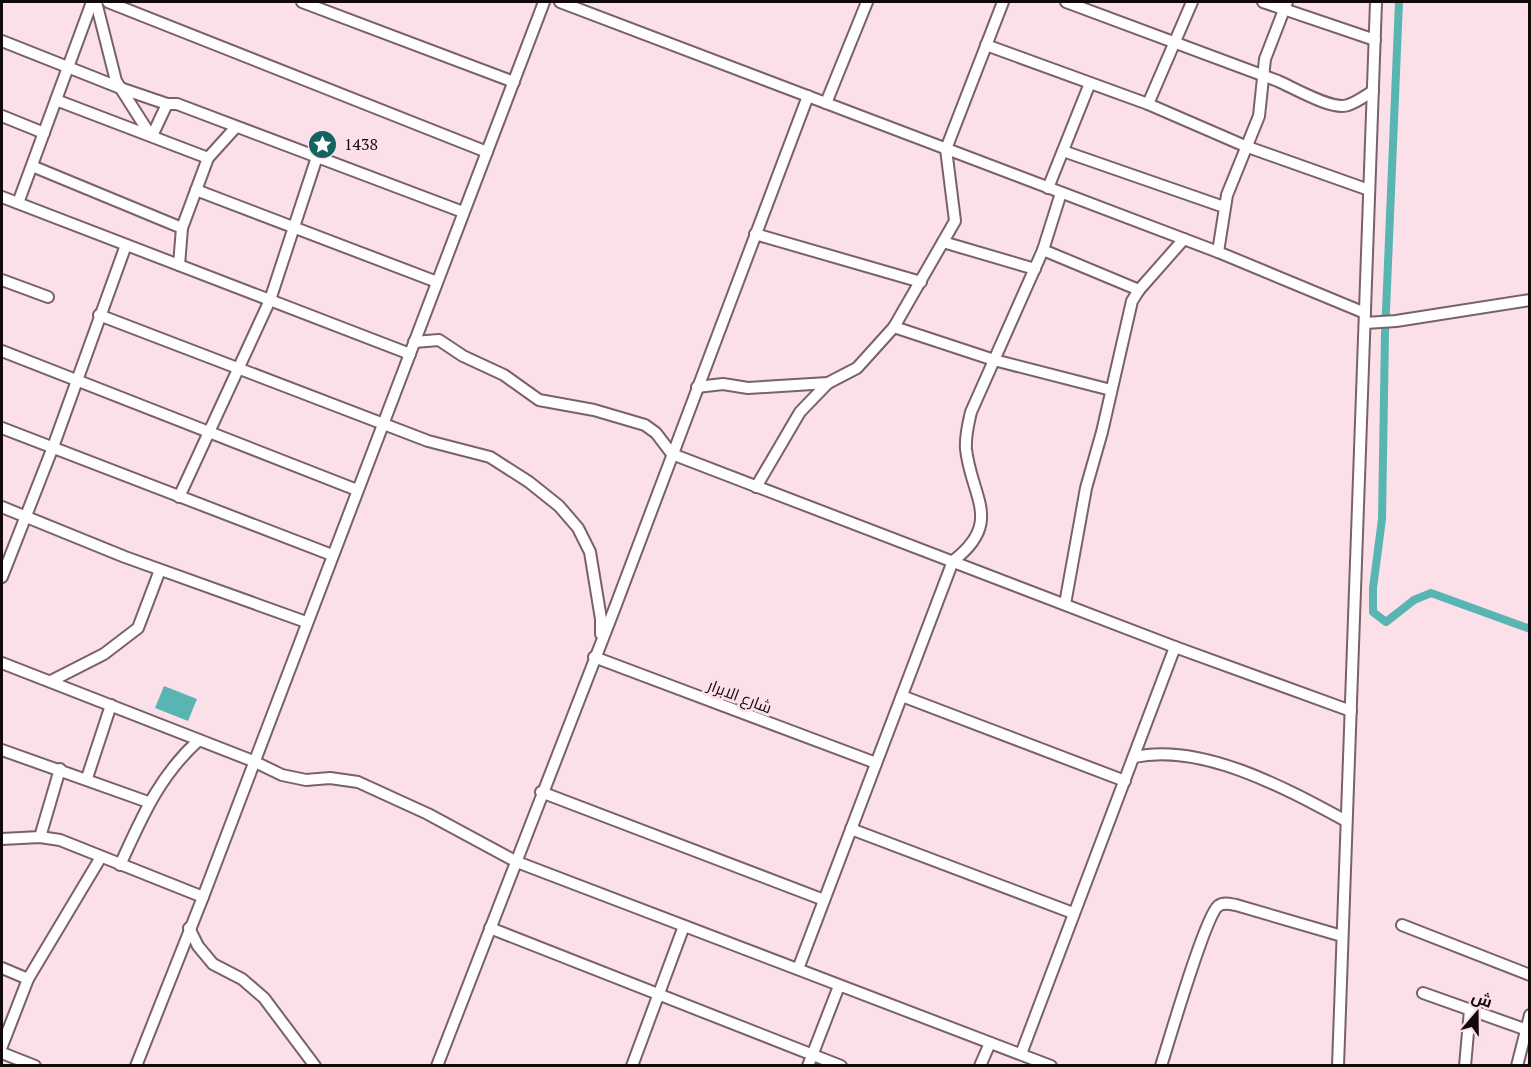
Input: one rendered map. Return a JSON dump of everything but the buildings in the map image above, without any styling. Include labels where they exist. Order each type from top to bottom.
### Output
[{"type":"street","points":[[18,203],[94,2]]},
{"type":"street","points":[[94,2],[116,81],[152,136]]},
{"type":"street","points":[[108,2],[487,152]]},
{"type":"street","points":[[302,2],[514,82]]},
{"type":"street","points":[[136,1065],[203,897],[544,2]]},
{"type":"street","points":[[560,2],[1185,239],[1365,318],[1396,321],[1530,300]]},
{"type":"street","points":[[756,486],[801,412],[828,383],[856,368],[894,327],[921,282],[927,267],[956,221],[946,149],[1003,2]]},
{"type":"street","points":[[1066,2],[1278,81],[1312,95],[1328,105],[1347,106],[1373,91]]},
{"type":"street","points":[[1148,104],[1177,42],[1192,2]]},
{"type":"street","points":[[1263,2],[1285,6],[1375,40]]},
{"type":"street","points":[[1338,1065],[1377,2]]},
{"type":"street","points":[[825,103],[862,3]]},
{"type":"street","points":[[1218,252],[1224,207],[1245,146],[1259,116],[1265,59],[1285,6]]},
{"type":"street","points":[[2,41],[123,89],[167,104],[177,104],[463,212]]},
{"type":"street","points":[[986,45],[1148,104],[1245,146],[1369,190]]},
{"type":"street","points":[[1048,188],[1090,83]]},
{"type":"street","points":[[439,1065],[517,862],[541,792],[808,96]]},
{"type":"street","points":[[56,100],[208,158]]},
{"type":"street","points":[[152,136],[167,104]]},
{"type":"street","points":[[3,120],[44,133]]},
{"type":"street","points":[[179,265],[183,228],[208,158],[236,127]]},
{"type":"street","points":[[1063,151],[1224,207]]},
{"type":"street","points":[[179,497],[270,300],[316,157]]},
{"type":"street","points":[[32,166],[183,228]]},
{"type":"street","points":[[196,190],[436,282]]},
{"type":"street","points":[[798,969],[953,561],[968,548],[981,530],[979,502],[966,451],[966,435],[971,412],[1043,250],[1061,193]]},
{"type":"street","points":[[2,197],[410,354]]},
{"type":"street","points":[[755,234],[921,282]]},
{"type":"street","points":[[1065,604],[1086,488],[1132,301],[1139,290],[1185,239]]},
{"type":"street","points":[[943,242],[1035,269]]},
{"type":"street","points":[[2,577],[53,447],[126,245]]},
{"type":"street","points":[[1043,250],[1139,290]]},
{"type":"street","points":[[2,280],[48,297]]},
{"type":"street","points":[[99,315],[383,425],[428,441],[490,457],[529,482],[559,506],[578,528],[590,552],[601,619],[600,640]]},
{"type":"street","points":[[894,327],[994,360],[1111,390]]},
{"type":"street","points":[[414,342],[439,340],[463,356],[504,375],[539,400],[594,410],[645,425],[656,433],[672,454],[1175,647],[1351,711]]},
{"type":"street","points":[[2,351],[76,382],[357,490]]},
{"type":"street","points":[[697,387],[723,384],[748,388],[828,383]]},
{"type":"street","points":[[2,428],[332,555]]},
{"type":"street","points":[[2,507],[160,570],[306,622]]},
{"type":"street","points":[[51,681],[105,654],[138,628],[160,570]]},
{"type":"street","points":[[1021,1054],[1175,647]]},
{"type":"street","name":"شارع الابرار","points":[[594,657],[876,763]]},
{"type":"street","points":[[2,663],[253,761],[282,775],[306,780],[330,778],[358,782],[428,814],[472,840],[517,862],[1051,1065]]},
{"type":"street","points":[[902,696],[1125,781]]},
{"type":"street","points":[[87,778],[111,705]]},
{"type":"street","points":[[120,865],[148,802],[180,757],[199,740]]},
{"type":"street","points":[[2,750],[87,778],[148,802]]},
{"type":"street","points":[[1134,757],[1169,752],[1195,756],[1303,798],[1346,821]]},
{"type":"street","points":[[40,837],[60,769]]},
{"type":"street","points":[[541,792],[824,900]]},
{"type":"street","points":[[851,829],[1073,914]]},
{"type":"street","points":[[2,839],[40,837],[60,840],[203,897]]},
{"type":"street","points":[[2,1046],[28,979],[101,857]]},
{"type":"street","points":[[1161,1065],[1206,928],[1220,905],[1225,903],[1236,905],[1342,936]]},
{"type":"street","points":[[1402,925],[1530,975]]},
{"type":"street","points":[[633,1065],[684,926]]},
{"type":"street","points":[[189,928],[198,946],[213,964],[243,979],[264,998],[315,1065]]},
{"type":"street","points":[[490,928],[810,1060],[842,1065]]},
{"type":"street","points":[[2,968],[28,979]]},
{"type":"street","points":[[810,1060],[839,986]]},
{"type":"street","points":[[1423,993],[1527,1030]]},
{"type":"street","points":[[1465,1065],[1470,1010]]},
{"type":"street","points":[[1517,1065],[1530,1015]]},
{"type":"street","points":[[980,1065],[990,1042]]},
{"type":"street","points":[[2,1053],[35,1065]]},
{"type":"water","points":[[164,686],[197,699],[188,721],[155,708]]},
{"type":"waterway","points":[[1399,2],[1385,334],[1382,519],[1373,588],[1373,612],[1386,622],[1414,600],[1431,593],[1530,629]]},
{"type":"place","name":"1438","points":[[323,144]]}]
